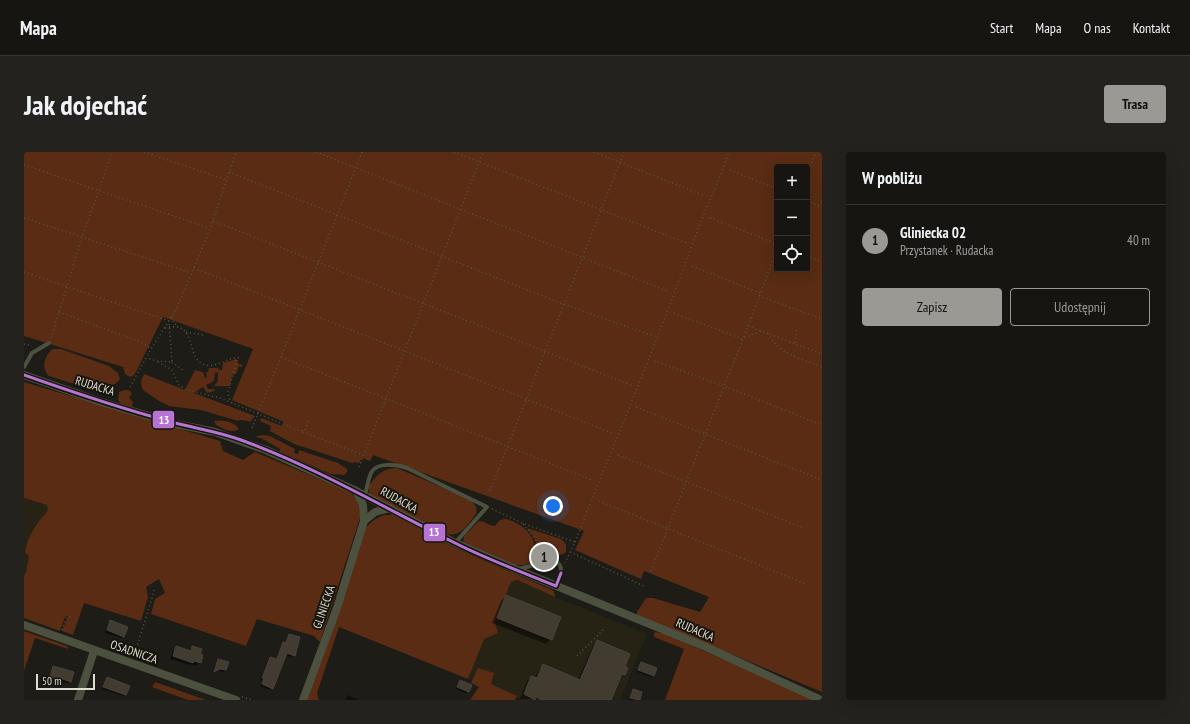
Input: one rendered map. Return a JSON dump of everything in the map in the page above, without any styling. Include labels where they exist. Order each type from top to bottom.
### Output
[{"type":"street","name":"RUDACKA","points":[[24,375],[98,401],[176,424],[215,432],[235,438],[356,490],[455,542],[515,569],[706,647],[821,700]]},
{"type":"street","name":"GLINIECKA","points":[[303,700],[337,608],[364,521],[363,505],[356,490]]},
{"type":"street","points":[[364,521],[375,512],[390,508]]},
{"type":"street","name":"OSADNICZA","points":[[24,625],[236,700]]},
{"type":"street","points":[[78,700],[94,651]]},
{"type":"lane","points":[[24,367],[32,353],[49,343]]},
{"type":"lane","points":[[365,495],[372,472],[378,467],[393,465],[407,468],[487,507],[455,542]]},
{"type":"lane","points":[[515,569],[522,569],[548,561],[555,561],[560,565],[562,570],[556,586]]},
{"type":"path","points":[[49,343],[82,237],[112,152]]},
{"type":"path","points":[[144,152],[227,180]]},
{"type":"path","points":[[130,387],[151,349],[173,315],[192,273],[213,221],[236,152]]},
{"type":"path","points":[[316,152],[667,291]]},
{"type":"path","points":[[252,428],[282,357],[362,152]]},
{"type":"path","points":[[454,152],[686,243]]},
{"type":"path","points":[[359,467],[423,303],[443,257],[483,152]]},
{"type":"path","points":[[594,152],[705,196]]},
{"type":"path","points":[[490,491],[624,152]]},
{"type":"path","points":[[562,570],[575,542],[657,337],[729,152]]},
{"type":"path","points":[[810,167],[816,152]]},
{"type":"path","points":[[24,165],[210,229]]},
{"type":"path","points":[[730,170],[774,188]]},
{"type":"path","points":[[229,172],[563,304],[657,337]]},
{"type":"path","points":[[810,202],[822,207]]},
{"type":"path","points":[[24,218],[192,273]]},
{"type":"path","points":[[710,218],[774,243]]},
{"type":"path","points":[[213,221],[631,385]]},
{"type":"path","points":[[651,571],[774,257]]},
{"type":"path","points":[[810,257],[822,262]]},
{"type":"path","points":[[692,266],[760,293]]},
{"type":"path","points":[[194,268],[612,433]]},
{"type":"path","points":[[24,272],[169,321]]},
{"type":"path","points":[[759,296],[822,319]]},
{"type":"path","points":[[59,312],[141,342],[151,349]]},
{"type":"path","points":[[674,313],[742,339],[761,331]]},
{"type":"path","points":[[173,315],[172,321],[186,332],[203,335]]},
{"type":"path","points":[[169,321],[172,362]]},
{"type":"path","points":[[748,326],[822,354]]},
{"type":"path","points":[[163,329],[169,327],[179,327]]},
{"type":"path","points":[[795,344],[797,328]]},
{"type":"path","points":[[186,332],[196,356],[199,361],[204,364],[212,365],[231,358],[241,358]]},
{"type":"path","points":[[768,333],[774,343],[783,351],[822,367]]},
{"type":"path","points":[[232,403],[228,392],[238,357]]},
{"type":"path","points":[[282,357],[592,480]]},
{"type":"path","points":[[146,358],[157,361],[172,362],[184,371]]},
{"type":"path","points":[[157,361],[172,370],[179,385],[187,390],[220,398],[364,456]]},
{"type":"path","points":[[654,361],[724,386],[822,425]]},
{"type":"path","points":[[636,407],[822,480]]},
{"type":"path","points":[[301,431],[306,429],[308,421]]},
{"type":"path","points":[[618,455],[804,528]]},
{"type":"path","points":[[599,500],[804,583]]},
{"type":"path","points":[[487,507],[522,524],[575,542]]},
{"type":"path","points":[[522,524],[535,539],[540,563]]},
{"type":"path","points":[[570,552],[644,586]]},
{"type":"path","points":[[131,664],[155,588]]},
{"type":"path","points":[[61,633],[66,618],[71,617]]},
{"type":"path","points":[[577,656],[606,628]]},
{"type":"shaded area","points":[[24,152],[822,152],[822,692],[637,615],[637,612],[646,598],[653,598],[700,612],[709,597],[644,571],[641,579],[575,550],[584,531],[373,455],[370,461],[362,458],[359,463],[352,463],[294,444],[270,431],[271,426],[260,421],[261,418],[282,426],[284,422],[232,400],[253,349],[163,317],[133,376],[130,377],[125,374],[123,367],[24,336]]},
{"type":"shaded area","points":[[53,349],[61,349],[109,366],[118,373],[120,379],[114,385],[106,388],[96,388],[86,387],[49,376],[46,373],[44,366],[46,358]]},
{"type":"shaded area","points":[[236,359],[239,364],[243,365],[241,367],[239,366],[236,374],[232,375],[230,386],[214,386],[218,381],[218,372],[215,373],[214,381],[206,385],[208,389],[214,389],[215,391],[207,393],[203,387],[194,393],[255,416],[250,422],[238,421],[201,410],[169,406],[143,390],[141,386],[144,374],[185,390],[195,370],[203,372],[205,378],[207,377],[206,372],[208,372],[209,368],[218,368],[219,370],[222,370],[223,363]]},
{"type":"shaded area","points":[[24,382],[220,441],[223,451],[243,460],[255,452],[350,492],[358,504],[360,518],[320,642],[314,636],[257,619],[246,646],[151,614],[155,599],[165,593],[159,579],[146,587],[148,597],[141,621],[84,603],[73,635],[62,631],[68,616],[65,617],[60,631],[24,618],[24,576],[29,556],[25,552],[32,532],[48,508],[47,505],[24,498]]},
{"type":"shaded area","points":[[125,390],[132,393],[129,397],[133,402],[132,407],[120,403],[118,400],[119,392]]},
{"type":"shaded area","points":[[221,420],[228,422],[235,425],[239,429],[234,431],[228,430],[216,425],[214,421]]},
{"type":"shaded area","points":[[257,436],[270,436],[295,449],[294,453],[298,454],[299,450],[338,463],[347,469],[347,472],[344,475],[331,474],[280,452],[280,449],[261,438],[257,438]]},
{"type":"shaded area","points":[[397,468],[467,498],[476,507],[477,510],[475,516],[459,533],[445,534],[369,494],[369,485],[378,475],[383,471]]},
{"type":"shaded area","points":[[24,498],[57,508],[24,598]]},
{"type":"shaded area","points":[[384,515],[393,515],[451,546],[552,590],[554,591],[555,597],[517,580],[511,582],[495,622],[498,633],[484,639],[468,679],[339,627],[317,693],[319,700],[306,700],[363,532],[367,526],[377,518]]},
{"type":"shaded area","points":[[504,519],[522,526],[530,534],[539,560],[524,565],[513,565],[463,542],[464,536],[479,521],[495,526],[500,520]]},
{"type":"shaded area","points":[[527,528],[561,539],[566,544],[566,552],[541,560],[535,539]]},
{"type":"shaded area","points":[[517,580],[647,634],[620,700],[522,700],[468,679],[484,639],[498,633],[495,622],[511,582]]},
{"type":"shaded area","points":[[24,631],[67,646],[68,649],[35,638],[24,671]]},
{"type":"shaded area","points":[[654,633],[665,634],[816,700],[665,700],[684,649],[654,637]]},
{"type":"shaded area","points":[[478,668],[494,673],[491,684],[517,696],[515,700],[470,700],[479,687],[471,683]]},
{"type":"shaded area","points":[[155,682],[206,700],[188,700],[152,687]]},
{"type":"building","points":[[506,595],[561,617],[552,640],[497,618]]},
{"type":"building","points":[[110,620],[128,627],[124,637],[107,630]]},
{"type":"building","points":[[289,634],[300,637],[295,656],[287,653],[273,689],[262,684],[264,678],[262,678],[270,657],[277,659],[283,642],[286,643]]},
{"type":"building","points":[[597,640],[630,654],[625,666],[628,668],[625,675],[622,674],[611,700],[542,700],[536,697],[535,700],[524,694],[531,676],[537,678],[543,664],[580,680]]},
{"type":"building","points":[[176,646],[191,651],[192,646],[202,649],[200,654],[203,655],[201,663],[194,661],[193,663],[173,656]]},
{"type":"building","points":[[218,659],[229,662],[226,670],[220,669],[214,672]]},
{"type":"building","points":[[641,662],[657,668],[654,676],[638,670]]},
{"type":"building","points":[[53,666],[74,672],[71,682],[60,678],[59,680],[50,677]]},
{"type":"building","points":[[107,677],[130,686],[126,695],[103,687]]},
{"type":"building","points":[[460,680],[472,685],[469,692],[457,687]]},
{"type":"building","points":[[633,689],[642,692],[640,700],[630,698]]},
{"type":"transit line","name":"13","points":[[24,375],[132,411],[241,440],[296,462],[453,542],[504,565],[556,586],[561,573]]},
{"type":"place","name":"Gliniecka 02","points":[[544,557]]}]
